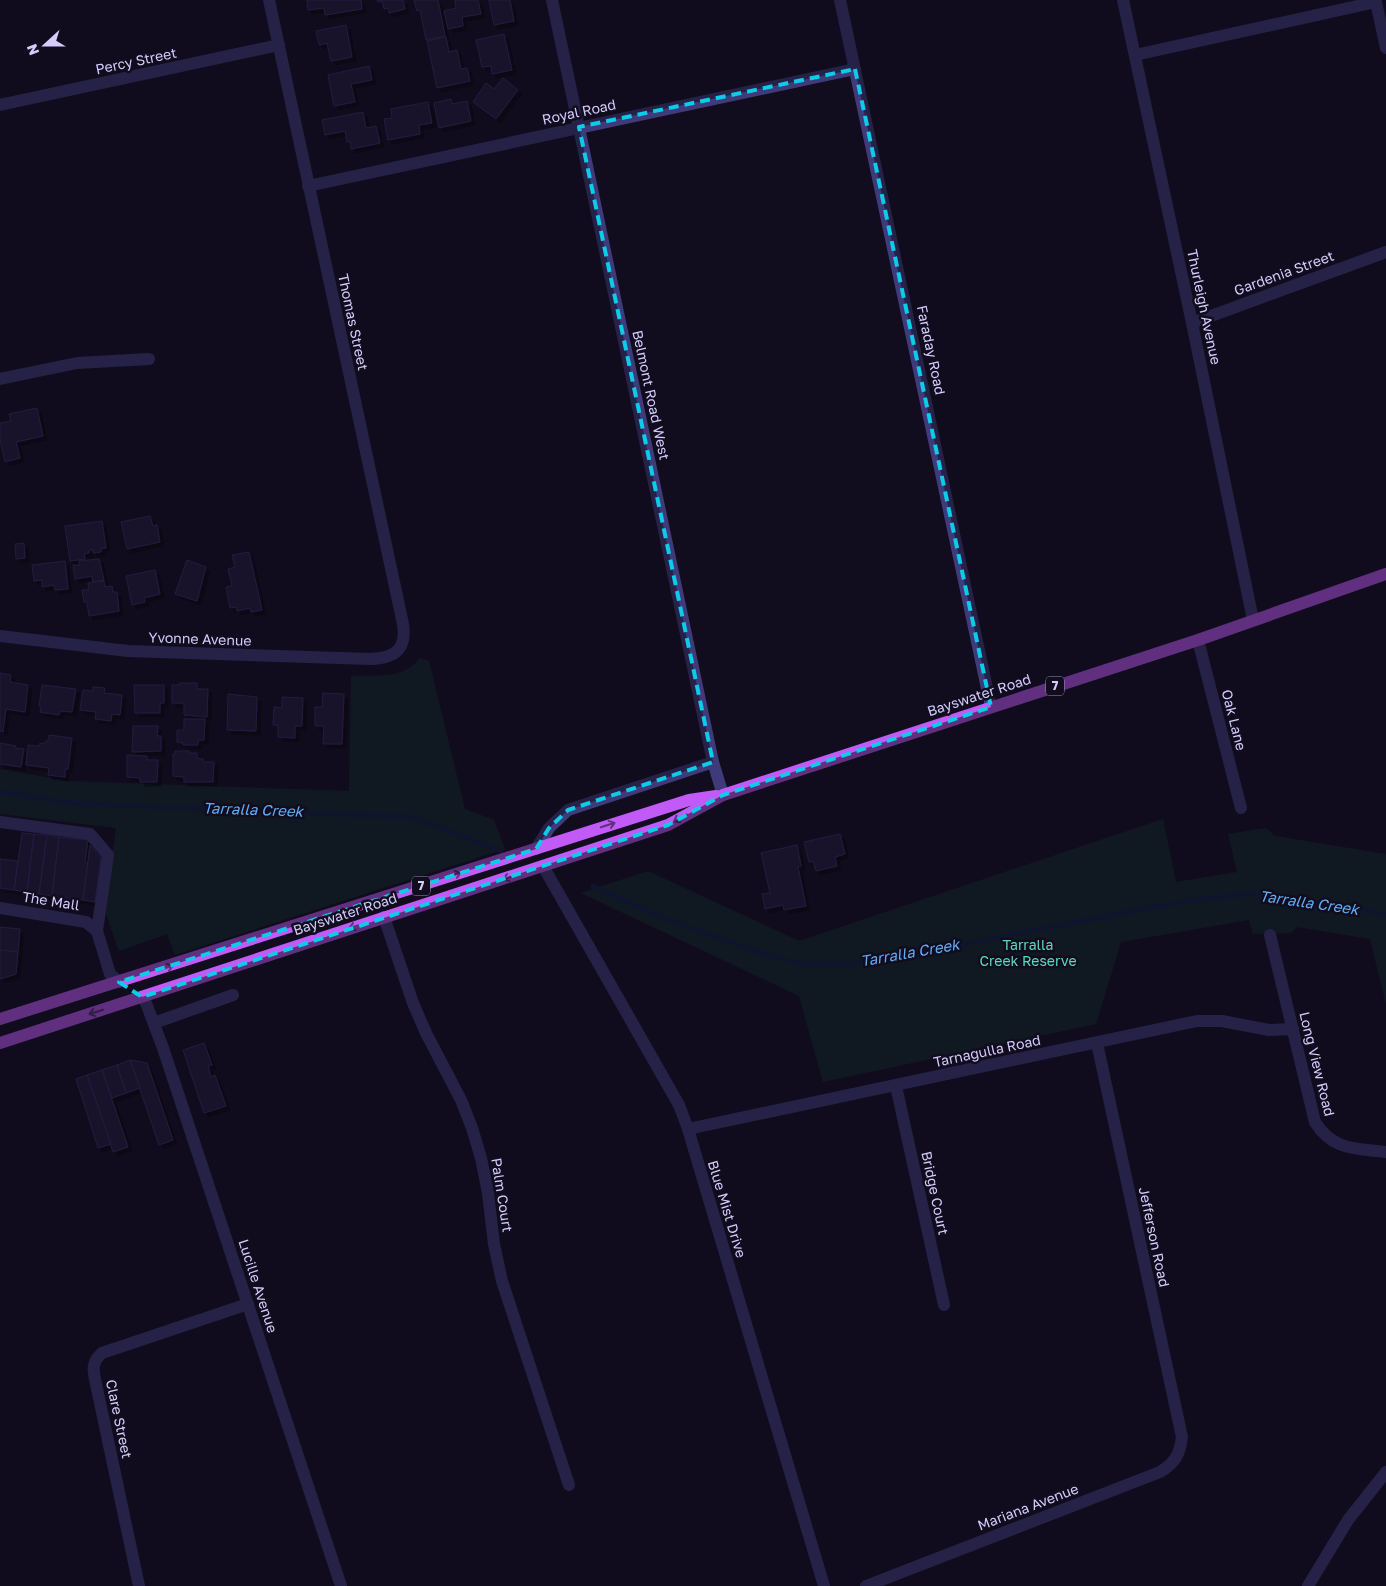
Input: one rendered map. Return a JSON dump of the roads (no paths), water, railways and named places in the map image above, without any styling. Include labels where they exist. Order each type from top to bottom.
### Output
[{"type":"main road","name":"Bayswater Road","points":[[0,1019],[688,800],[723,795],[1198,640],[1386,574]]},
{"type":"main road","name":"Bayswater Road","points":[[0,1043],[668,825],[723,795]]},
{"type":"main road","points":[[536,849],[542,866]]},
{"type":"main road","points":[[119,982],[142,997]]},
{"type":"street","name":"Thomas Street","points":[[269,0],[403,624],[403,642],[399,650]]},
{"type":"street","name":"Belmont Road West","points":[[552,0],[713,762],[723,795]]},
{"type":"street","name":"Faraday Road","points":[[840,0],[992,707]]},
{"type":"street","name":"Thurleigh Avenue","points":[[1123,0],[1254,620]]},
{"type":"street","points":[[1135,55],[1376,2],[1386,48]]},
{"type":"street","name":"Percy Street","points":[[0,105],[279,46]]},
{"type":"street","name":"Royal Road","points":[[308,186],[855,69]]},
{"type":"street","name":"Gardenia Street","points":[[1192,323],[1386,252]]},
{"type":"street","points":[[0,379],[77,363],[149,359]]},
{"type":"street","name":"Yvonne Avenue","points":[[0,636],[128,652],[371,659],[391,655],[399,650]]},
{"type":"street","name":"Oak Lane","points":[[1198,640],[1241,808]]},
{"type":"street","points":[[536,849],[560,809],[577,806],[713,762]]},
{"type":"street","points":[[0,822],[90,834],[108,855],[97,931],[110,974],[119,982]]},
{"type":"street","name":"Blue Mist Drive","points":[[542,866],[679,1105],[688,1129],[824,1586]]},
{"type":"street","name":"The Mall","points":[[0,908],[86,922],[97,931]]},
{"type":"street","name":"Palm Court","points":[[384,917],[413,1003],[426,1033],[461,1100],[472,1128],[486,1184],[494,1244],[502,1281],[569,1486]]},
{"type":"street","name":"Long View Road","points":[[1270,935],[1315,1122],[1321,1132],[1339,1145],[1386,1152]]},
{"type":"street","points":[[154,1023],[233,995]]},
{"type":"street","name":"Lucille Avenue","points":[[142,997],[154,1023],[341,1586]]},
{"type":"street","name":"Tarnagulla Road","points":[[688,1129],[1197,1021],[1222,1021],[1269,1030],[1293,1029]]},
{"type":"street","name":"Jefferson Road","points":[[1097,1043],[1182,1437]]},
{"type":"street","name":"Bridge Court","points":[[896,1086],[944,1306]]},
{"type":"street","name":"Clare Street","points":[[139,1586],[93,1370],[95,1359],[102,1353],[248,1304]]},
{"type":"street","name":"Mariana Avenue","points":[[866,1586],[1160,1472],[1174,1463],[1178,1456],[1182,1437]]},
{"type":"street","points":[[1308,1586],[1348,1520],[1386,1472]]},
{"type":"waterway","name":"Tarralla Creek","points":[[0,792],[71,803],[412,817],[501,851]]},
{"type":"waterway","name":"Tarralla Creek","points":[[593,886],[656,915],[766,955],[801,964],[846,964],[887,959],[1180,902],[1245,894],[1282,897],[1386,914]]},
{"type":"park label","name":"Tarralla Creek Reserve","points":[[1028,954]]}]
